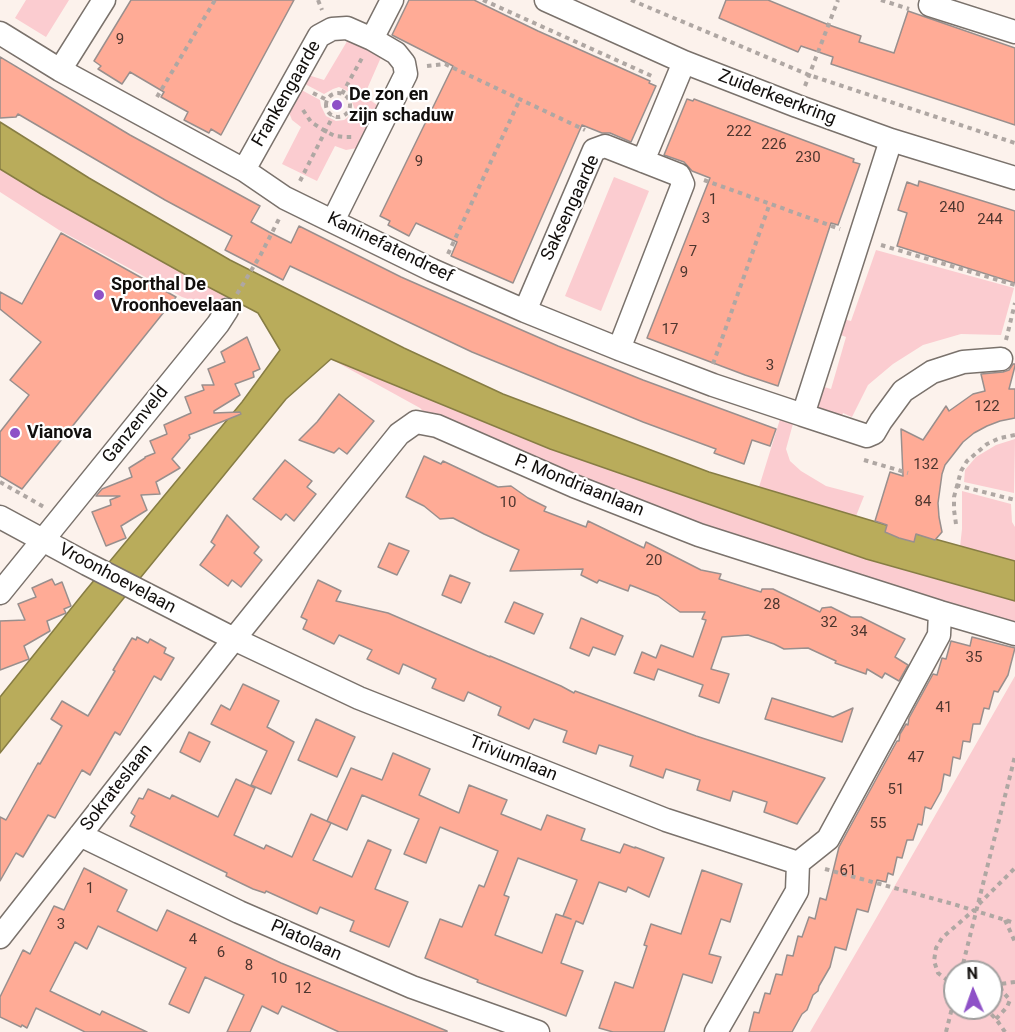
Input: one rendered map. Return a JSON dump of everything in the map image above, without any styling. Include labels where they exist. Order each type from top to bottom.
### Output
[{"type":"street","points":[[60,70],[104,0]]},
{"type":"street","points":[[372,39],[392,0]]},
{"type":"street","name":"Zuiderkeerkring","points":[[546,0],[684,62],[797,106],[891,140],[1015,178]]},
{"type":"street","points":[[930,6],[1015,32]]},
{"type":"street","name":"Frankengaarde","points":[[244,170],[319,36],[332,29],[347,28],[396,53],[404,63],[405,69]]},
{"type":"street","name":"Kaninefatendreef","points":[[0,33],[60,70],[244,170],[290,200],[439,273],[619,349],[706,382],[867,436]]},
{"type":"street","points":[[643,161],[684,62]]},
{"type":"street","points":[[333,221],[406,74],[405,69]]},
{"type":"street","points":[[803,416],[891,140]]},
{"type":"street","name":"Saksengaarde","points":[[525,311],[594,150],[606,146],[679,176],[682,184],[619,349]]},
{"type":"street","name":"Ganzenveld","points":[[0,593],[228,310]]},
{"type":"street","points":[[867,436],[874,433],[903,392],[932,372],[963,362],[1001,359]]},
{"type":"street","name":"P. Mondriaanlaan","points":[[234,639],[399,434],[416,422],[437,426],[574,486],[699,535],[1015,634]]},
{"type":"street","name":"Vroonhoevelaan","points":[[0,517],[234,639]]},
{"type":"street","points":[[716,1032],[797,891],[798,863],[828,839],[939,634],[940,612]]},
{"type":"street","name":"Sokrateslaan","points":[[0,937],[234,639]]},
{"type":"street","name":"Triviumlaan","points":[[234,639],[370,702],[666,820],[798,863]]},
{"type":"street","name":"Platolaan","points":[[80,835],[239,912],[390,978],[538,1032]]},
{"type":"path","points":[[145,117],[215,0]]},
{"type":"path","points":[[631,0],[809,75],[1015,143]]},
{"type":"path","points":[[797,106],[838,0]]},
{"type":"path","points":[[342,94],[372,39]]},
{"type":"path","points":[[405,69],[444,64],[586,130],[599,149]]},
{"type":"path","points":[[336,93],[342,94],[349,102],[348,111],[340,117],[333,116],[328,113],[327,100],[336,93]]},
{"type":"path","points":[[439,273],[520,99]]},
{"type":"path","points":[[302,103],[303,110],[311,122],[325,130],[345,137],[357,134]]},
{"type":"path","points":[[228,310],[260,256],[333,116]]},
{"type":"path","points":[[706,382],[770,203]]},
{"type":"path","points":[[1001,359],[1015,303]]},
{"type":"path","points":[[956,524],[954,510],[956,485],[967,461],[975,452],[994,441],[1015,435]]},
{"type":"path","points":[[867,436],[860,458],[908,472]]},
{"type":"path","points":[[0,482],[62,516]]},
{"type":"path","points":[[956,485],[1015,500]]},
{"type":"path","points":[[964,960],[1015,756]]},
{"type":"path","points":[[1011,771],[1015,775]]},
{"type":"path","points":[[798,863],[1015,923]]},
{"type":"path","points":[[978,905],[1015,868]]},
{"type":"path","points":[[943,977],[938,973],[934,961],[936,948],[942,938],[975,911]]},
{"type":"path","points":[[1004,920],[1015,942]]},
{"type":"path","points":[[1003,992],[1010,1000],[1003,1011]]},
{"type":"shaded area","points":[[26,0],[69,0],[46,37],[15,18]]},
{"type":"shaded area","points":[[349,38],[382,55],[364,96],[380,107],[376,120],[355,110],[348,91],[339,87],[324,94],[303,83],[308,75],[324,80]]},
{"type":"shaded area","points":[[296,87],[320,100],[326,116],[336,121],[344,120],[351,115],[373,127],[357,148],[346,150],[335,146],[317,181],[282,164],[301,127],[292,120],[288,110]]},
{"type":"shaded area","points":[[0,122],[89,178],[230,260],[404,348],[503,394],[709,472],[1015,561],[1015,601],[866,559],[550,449],[331,359],[286,399],[0,753],[0,697],[242,402],[280,350],[258,313],[195,280],[0,169]]},
{"type":"shaded area","points":[[0,169],[226,296],[216,308],[182,297],[59,230],[0,192]]},
{"type":"shaded area","points":[[614,177],[649,191],[601,311],[565,296]]},
{"type":"shaded area","points":[[876,250],[1014,288],[1001,335],[961,334],[923,345],[893,364],[868,385],[852,417],[843,413],[840,421],[813,409],[821,386],[831,389],[846,337],[838,334],[843,319],[851,321]]},
{"type":"shaded area","points":[[331,359],[550,449],[866,559],[1015,601],[1015,627],[732,537],[552,469],[427,415],[420,408]]},
{"type":"shaded area","points":[[781,416],[794,420],[786,449],[790,461],[801,471],[826,486],[864,496],[856,516],[759,487]]},
{"type":"shaded area","points":[[1015,439],[1014,493],[964,482],[965,470],[976,457],[996,445]]},
{"type":"shaded area","points":[[962,491],[1011,504],[1012,522],[1015,527],[1015,561],[960,547]]},
{"type":"shaded area","points":[[1015,676],[1015,1032],[810,1032],[874,922]]},
{"type":"building","points":[[131,0],[294,0],[221,135],[211,129],[209,133],[184,120],[188,112],[161,97],[164,92],[130,72],[122,84],[98,69],[101,66],[94,61]]},
{"type":"building","points":[[409,0],[474,0],[650,81],[649,83],[656,86],[631,142],[582,125],[513,283],[451,256],[457,242],[416,223],[409,236],[388,225],[390,221],[380,216],[453,66],[392,35]]},
{"type":"building","points":[[726,0],[768,0],[861,36],[859,42],[894,53],[908,11],[1015,48],[1015,125],[831,64],[833,57],[801,46],[798,52],[719,18]]},
{"type":"building","points":[[0,57],[130,135],[260,206],[251,222],[269,232],[291,243],[299,226],[401,277],[558,346],[776,429],[770,446],[752,440],[744,464],[714,453],[716,449],[643,422],[472,352],[290,266],[283,280],[225,250],[232,236],[165,200],[18,114],[16,117],[0,118]]},
{"type":"building","points":[[687,99],[693,101],[694,99],[854,159],[853,162],[860,164],[838,225],[831,223],[778,386],[647,338],[710,178],[692,171],[684,162],[664,155]]},
{"type":"building","points":[[919,181],[1015,211],[1015,283],[897,246],[907,213],[898,210],[907,182],[918,186]]},
{"type":"building","points":[[61,233],[176,297],[22,489],[0,476],[0,432],[29,395],[10,380],[41,342],[0,309],[0,292],[22,304]]},
{"type":"building","points":[[247,337],[260,369],[253,372],[254,377],[235,384],[240,395],[214,411],[214,413],[240,412],[241,414],[189,435],[190,438],[172,459],[180,468],[156,482],[160,494],[141,495],[147,510],[121,526],[126,538],[106,546],[92,512],[111,505],[110,500],[120,496],[96,496],[102,489],[132,477],[129,468],[155,453],[150,441],[167,434],[164,425],[191,413],[185,397],[204,390],[202,385],[214,385],[208,369],[225,362],[221,352]]},
{"type":"building","points":[[1013,364],[1015,366],[1009,389],[1015,389],[1015,418],[1000,421],[974,433],[963,442],[945,465],[938,503],[942,532],[935,540],[916,534],[914,542],[885,532],[887,525],[875,521],[890,472],[903,476],[901,429],[923,440],[946,406],[949,411],[973,394],[985,391],[981,374],[1003,372],[1009,370]]},
{"type":"building","points":[[339,394],[374,421],[347,454],[339,448],[334,453],[299,440],[317,422]]},
{"type":"building","points":[[424,456],[441,464],[443,461],[498,487],[511,486],[546,507],[544,511],[586,527],[588,521],[644,548],[646,542],[701,570],[721,574],[719,579],[761,592],[762,589],[773,589],[820,612],[822,608],[831,607],[851,617],[861,617],[905,639],[895,657],[908,665],[899,681],[885,673],[882,678],[867,669],[866,674],[835,663],[836,661],[808,648],[784,649],[748,635],[722,637],[711,669],[729,674],[719,703],[699,696],[703,685],[658,669],[654,680],[634,673],[642,652],[656,658],[661,645],[693,657],[706,620],[702,619],[705,612],[680,612],[658,596],[630,585],[628,591],[599,580],[597,583],[581,575],[583,569],[510,571],[519,550],[453,518],[440,519],[424,506],[406,497]]},
{"type":"building","points":[[285,460],[312,481],[307,487],[316,494],[294,521],[286,514],[281,520],[253,499]]},
{"type":"building","points":[[227,515],[259,547],[254,553],[262,560],[241,587],[232,580],[228,586],[200,565],[215,545],[211,542]]},
{"type":"building","points":[[389,543],[409,551],[397,575],[378,567]]},
{"type":"building","points":[[450,575],[470,583],[461,603],[442,595]]},
{"type":"building","points":[[52,579],[55,585],[62,582],[71,606],[64,609],[66,613],[47,621],[50,631],[24,646],[29,659],[0,670],[0,621],[25,620],[18,604],[36,597],[32,588]]},
{"type":"building","points":[[318,580],[341,591],[336,601],[388,613],[574,693],[575,691],[696,736],[825,778],[797,824],[764,812],[767,802],[733,791],[730,801],[697,790],[700,780],[666,769],[663,778],[630,766],[633,756],[599,745],[596,754],[563,742],[567,731],[534,719],[529,729],[498,715],[501,707],[468,692],[463,701],[432,688],[436,679],[403,664],[399,674],[367,659],[372,650],[339,635],[334,644],[303,629],[307,620],[301,617]]},
{"type":"building","points":[[514,602],[543,614],[534,634],[505,622]]},
{"type":"building","points":[[581,618],[623,636],[615,655],[593,647],[589,656],[570,648]]},
{"type":"building","points":[[137,637],[148,643],[150,639],[166,648],[164,653],[174,658],[161,680],[154,676],[120,735],[115,732],[90,775],[82,770],[55,818],[48,815],[23,857],[16,853],[0,881],[0,817],[6,820],[62,726],[51,719],[62,701],[88,716],[132,638],[136,640]]},
{"type":"building","points":[[972,637],[1015,648],[1008,675],[998,692],[994,691],[989,709],[984,708],[980,724],[973,724],[970,742],[963,741],[960,759],[953,757],[950,776],[944,774],[941,791],[931,809],[925,807],[922,825],[918,824],[913,840],[907,840],[902,858],[897,857],[893,875],[888,873],[886,882],[877,880],[868,912],[857,909],[846,950],[835,947],[830,967],[818,991],[813,995],[807,1010],[802,1014],[792,1032],[749,1032],[754,1012],[759,1013],[765,993],[770,994],[776,974],[782,975],[787,955],[793,956],[798,936],[802,937],[809,917],[815,919],[820,898],[826,900],[839,847],[899,741],[900,734],[906,724],[908,725],[909,718],[933,674],[937,675],[942,658],[946,659],[951,641],[970,646]]},
{"type":"building","points":[[243,684],[279,701],[267,727],[294,742],[271,794],[251,785],[267,751],[211,724],[221,705],[230,710]]},
{"type":"building","points":[[772,698],[833,717],[853,708],[842,742],[765,719]]},
{"type":"building","points":[[316,719],[355,737],[337,777],[298,760]]},
{"type":"building","points":[[189,732],[210,742],[200,762],[180,752]]},
{"type":"building","points":[[393,753],[430,769],[419,795],[459,813],[469,785],[507,800],[501,814],[541,830],[547,815],[585,829],[581,840],[620,853],[624,844],[664,858],[649,897],[628,887],[626,892],[599,882],[583,924],[576,921],[561,963],[583,971],[566,1016],[477,982],[478,980],[425,958],[440,919],[462,927],[479,885],[484,887],[498,851],[440,827],[426,863],[404,854],[419,819],[362,795],[347,830],[327,821],[351,768],[382,780]],"holes":[[[518,858],[577,880],[563,916],[571,919],[556,914],[542,953],[495,935],[509,897],[504,895]]]},
{"type":"building","points":[[236,779],[255,788],[234,835],[264,849],[266,845],[292,857],[311,814],[331,823],[313,860],[352,877],[368,840],[391,850],[375,889],[408,902],[389,947],[350,931],[354,921],[320,907],[317,914],[266,891],[265,893],[253,889],[226,876],[227,873],[130,826],[135,816],[131,813],[139,798],[143,799],[148,789],[170,799],[172,795],[218,817]]},
{"type":"building","points":[[84,868],[127,890],[117,911],[157,931],[167,910],[281,963],[447,1032],[339,1032],[282,1006],[278,1014],[262,1006],[250,1032],[227,1032],[244,995],[205,977],[189,1013],[169,1004],[186,968],[98,926],[87,949],[75,942],[50,991],[100,1015],[102,1011],[147,1032],[85,1032],[36,1008],[27,1028],[0,1017],[0,997],[23,950],[30,954],[54,906],[64,910]]},
{"type":"building","points":[[702,870],[742,884],[730,922],[721,919],[709,954],[721,957],[712,983],[683,974],[664,1032],[613,1032],[599,1028],[615,982],[633,988],[647,946],[644,945],[651,924],[681,934]]},
{"type":"place","name":"De zon en zijn schaduw","points":[[337,105]]},
{"type":"place","name":"Sporthal De Vroonhoevelaan","points":[[99,295]]},
{"type":"place","name":"Vianova","points":[[15,433]]}]
